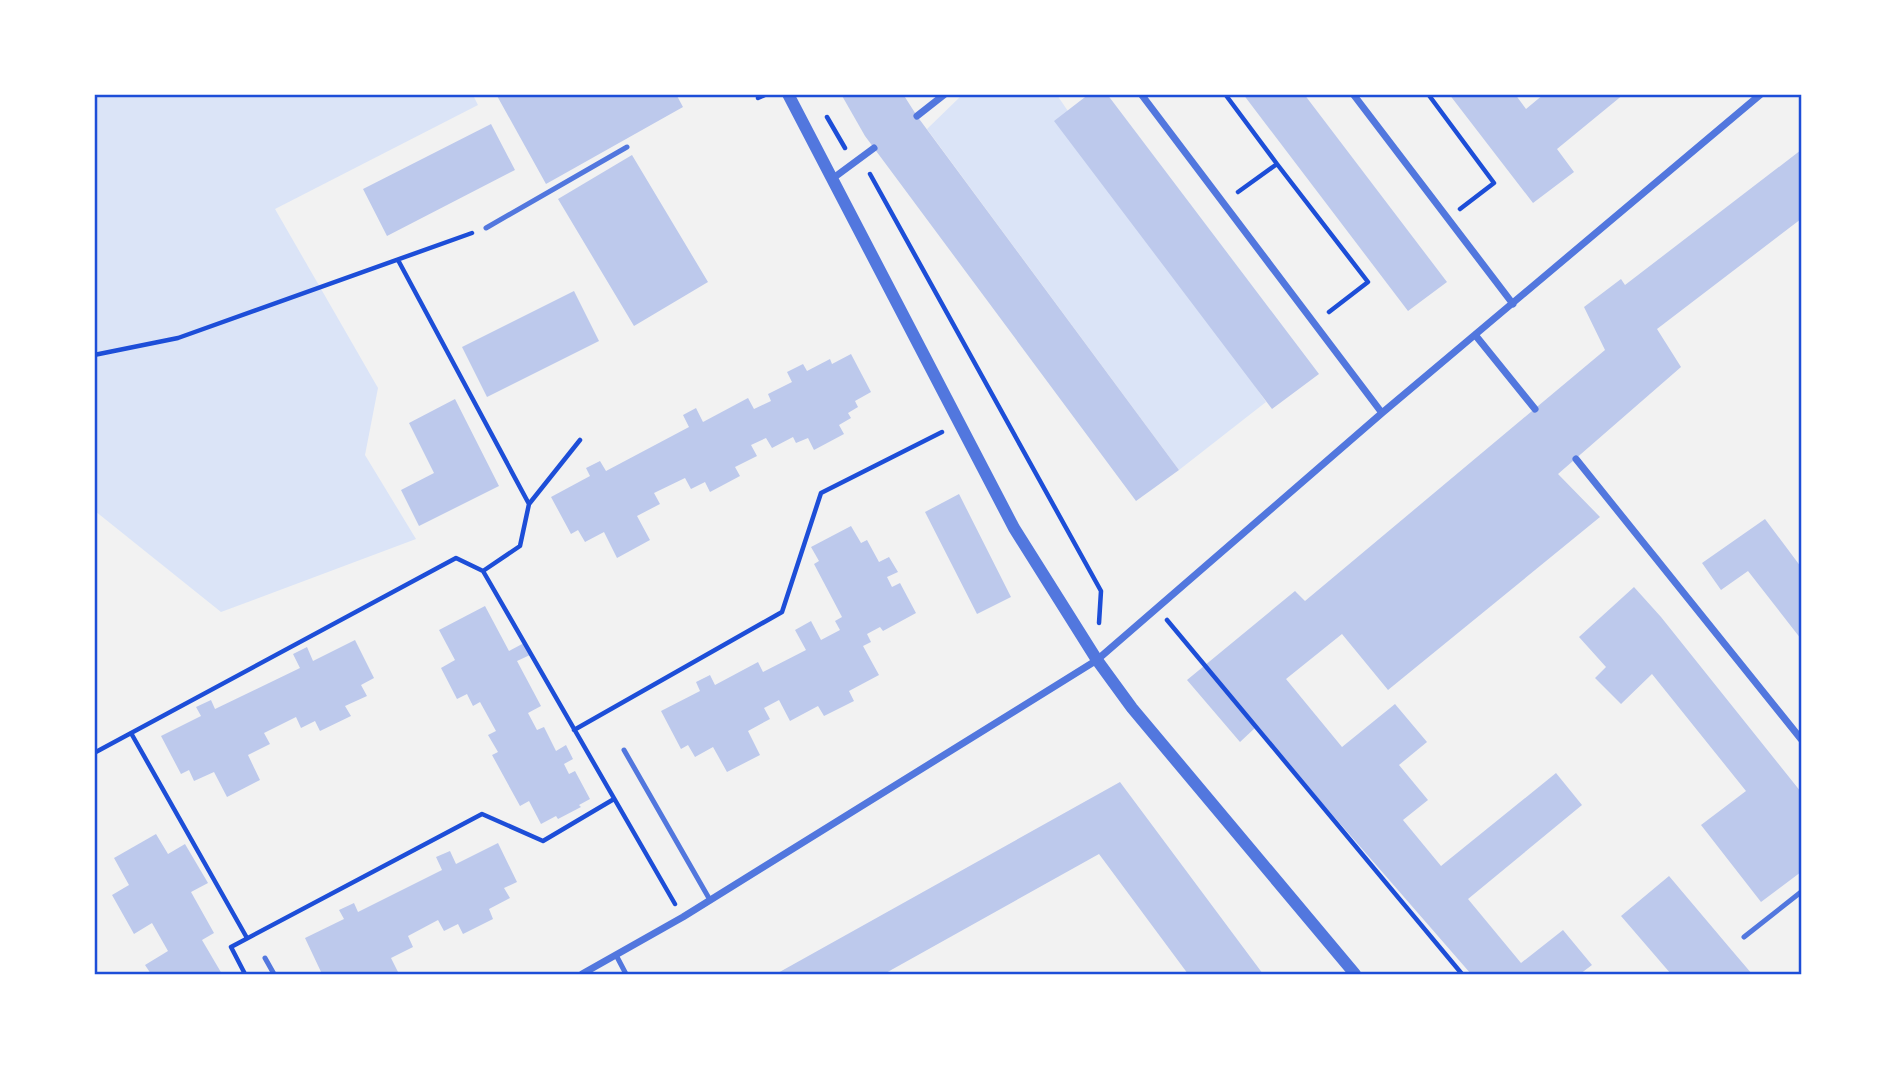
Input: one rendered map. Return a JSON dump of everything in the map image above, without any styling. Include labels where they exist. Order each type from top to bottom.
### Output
[{"type":"street","points":[[788,94],[1014,528],[1097,660],[1132,708],[1355,975]]},
{"type":"street","points":[[917,116],[945,94]]},
{"type":"street","points":[[1140,94],[1382,413]]},
{"type":"street","points":[[1353,94],[1513,304]]},
{"type":"street","points":[[582,975],[683,917],[1097,660],[1382,413],[1761,94]]},
{"type":"street","points":[[832,178],[874,148]]},
{"type":"street","points":[[1476,336],[1535,409]]},
{"type":"street","points":[[1576,459],[1801,739]]},
{"type":"lane","points":[[486,228],[627,147]]},
{"type":"lane","points":[[624,750],[710,900]]},
{"type":"lane","points":[[1744,937],[1801,892]]},
{"type":"lane","points":[[616,955],[626,975]]},
{"type":"lane","points":[[265,958],[274,975]]},
{"type":"path","points":[[758,98],[766,94]]},
{"type":"path","points":[[1225,94],[1368,282],[1315,323]]},
{"type":"path","points":[[1428,94],[1494,183],[1448,218]]},
{"type":"path","points":[[826,116],[844,148],[861,158],[1101,591],[1097,660]]},
{"type":"path","points":[[1223,203],[1277,164]]},
{"type":"path","points":[[94,355],[178,338],[486,228]]},
{"type":"path","points":[[398,260],[529,504]]},
{"type":"path","points":[[574,730],[782,611],[821,494],[958,424]]},
{"type":"path","points":[[483,571],[520,546],[529,504],[580,440]]},
{"type":"path","points":[[94,752],[456,558],[483,571],[683,917]]},
{"type":"path","points":[[1158,608],[1462,975]]},
{"type":"path","points":[[131,733],[247,938]]},
{"type":"path","points":[[245,975],[231,947],[482,814],[543,841],[615,799]]},
{"type":"shaded area","points":[[94,95],[473,95],[478,105],[275,209],[378,388],[365,455],[416,539],[221,612],[95,511]]},
{"type":"shaded area","points":[[962,95],[1057,95],[1266,402],[1179,470],[927,129]]},
{"type":"building","points":[[496,94],[676,94],[683,107],[546,184]]},
{"type":"building","points":[[841,94],[903,94],[1179,470],[1136,501],[865,136]]},
{"type":"building","points":[[1089,94],[1107,94],[1319,374],[1272,409],[1054,121]]},
{"type":"building","points":[[1243,94],[1304,94],[1447,282],[1408,311]]},
{"type":"building","points":[[1449,94],[1515,94],[1526,109],[1544,94],[1624,94],[1557,149],[1574,172],[1533,203]]},
{"type":"building","points":[[491,124],[515,170],[387,236],[363,189]]},
{"type":"building","points":[[1801,150],[1801,219],[1657,329],[1681,367],[1558,474],[1600,517],[1388,690],[1342,634],[1286,679],[1342,747],[1395,704],[1427,742],[1399,765],[1428,800],[1403,820],[1441,866],[1556,773],[1582,805],[1468,899],[1521,963],[1563,930],[1592,965],[1580,974],[1471,974],[1256,727],[1240,742],[1187,680],[1295,591],[1305,601],[1605,350],[1584,307],[1621,279],[1625,285]]},
{"type":"building","points":[[632,155],[708,282],[634,326],[558,199]]},
{"type":"building","points":[[574,291],[599,341],[487,397],[462,347]]},
{"type":"building","points":[[851,354],[871,392],[855,401],[858,407],[848,413],[851,418],[839,425],[844,434],[814,450],[808,438],[796,443],[793,437],[772,448],[766,438],[751,445],[757,456],[735,467],[740,476],[710,492],[705,482],[691,489],[685,478],[654,493],[660,504],[637,516],[650,540],[617,558],[604,532],[585,542],[578,530],[571,534],[551,497],[590,476],[586,468],[600,461],[606,471],[689,427],[683,415],[696,408],[703,422],[748,398],[754,409],[771,401],[768,394],[792,382],[787,372],[803,364],[807,371],[830,359],[832,364]]},
{"type":"building","points":[[455,399],[499,486],[419,526],[401,490],[434,473],[409,423]]},
{"type":"building","points":[[959,494],[1011,597],[977,614],[925,512]]},
{"type":"building","points":[[1765,519],[1801,567],[1801,639],[1748,571],[1721,590],[1702,563]]},
{"type":"building","points":[[851,526],[861,543],[867,540],[879,562],[889,557],[898,572],[887,577],[892,587],[900,583],[916,613],[883,631],[880,627],[867,634],[871,642],[863,646],[879,675],[849,691],[854,701],[824,716],[818,706],[790,721],[779,700],[764,708],[770,719],[748,731],[760,755],[727,772],[713,747],[695,757],[688,745],[681,749],[661,711],[700,691],[696,682],[710,675],[715,685],[758,662],[763,672],[806,650],[795,630],[811,621],[821,640],[840,630],[835,621],[842,617],[814,564],[819,561],[811,547]]},
{"type":"building","points":[[1634,587],[1801,792],[1801,872],[1761,902],[1701,825],[1746,791],[1652,674],[1621,704],[1595,678],[1606,667],[1579,637]]},
{"type":"building","points":[[485,606],[509,651],[524,643],[530,655],[517,661],[541,706],[528,713],[537,730],[544,727],[556,751],[566,745],[573,759],[564,764],[569,774],[575,771],[590,799],[558,819],[556,816],[541,824],[529,801],[520,806],[492,755],[498,752],[488,735],[496,731],[480,702],[473,706],[467,694],[457,699],[441,668],[455,660],[439,630]]},
{"type":"building","points":[[355,640],[374,678],[361,685],[367,696],[345,706],[351,716],[320,731],[315,721],[301,728],[296,717],[264,733],[270,744],[248,755],[260,780],[227,797],[214,772],[194,781],[189,770],[181,774],[161,736],[201,716],[196,707],[211,700],[215,709],[300,668],[293,654],[307,647],[313,661]]},
{"type":"building","points":[[1120,782],[1263,974],[1188,974],[1099,854],[884,974],[776,974]]},
{"type":"building","points":[[156,834],[168,854],[185,844],[208,883],[191,892],[214,933],[202,940],[222,974],[151,974],[145,965],[168,951],[152,923],[134,934],[112,895],[129,885],[114,858]]},
{"type":"building","points":[[498,843],[517,882],[504,888],[510,898],[489,909],[493,919],[463,934],[458,924],[444,931],[438,920],[408,936],[413,947],[391,958],[399,974],[322,974],[305,938],[344,919],[339,910],[354,903],[358,912],[442,870],[436,857],[450,851],[456,864]]},
{"type":"building","points":[[1669,876],[1752,974],[1671,974],[1621,916]]}]
